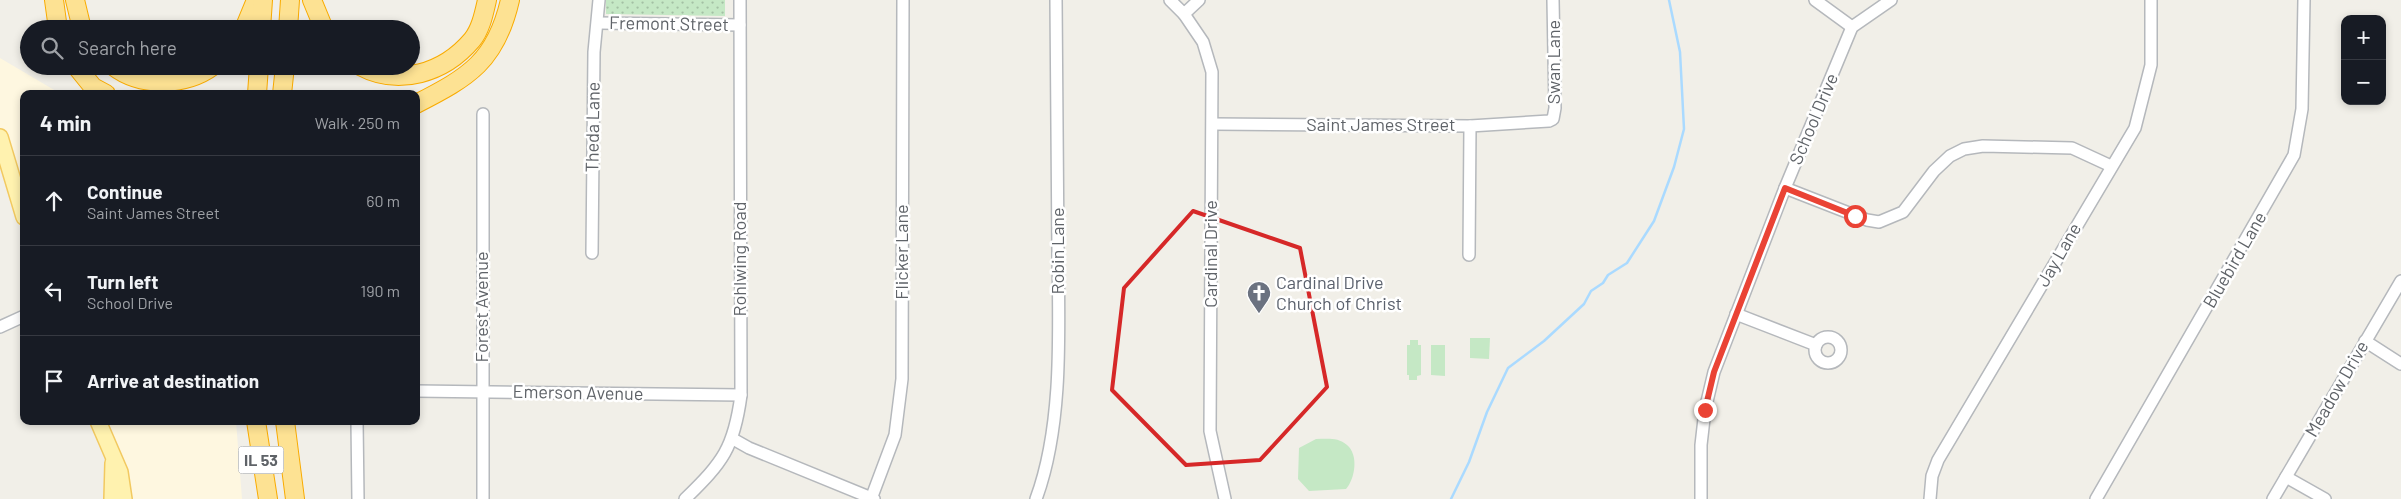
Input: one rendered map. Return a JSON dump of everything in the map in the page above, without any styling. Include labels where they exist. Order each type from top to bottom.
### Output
[{"type":"highway","points":[[54,0],[57,20]]},
{"type":"highway","points":[[75,0],[80,20]]},
{"type":"highway","points":[[248,20],[256,0]]},
{"type":"highway","points":[[262,20],[263,0]]},
{"type":"highway","points":[[289,20],[290,0]]},
{"type":"highway","points":[[312,0],[320,20]]},
{"type":"highway","points":[[420,73],[442,66],[473,39],[482,20],[487,0]]},
{"type":"highway","points":[[420,102],[451,86],[478,66],[494,46],[500,34],[510,0]]},
{"type":"highway","points":[[83,75],[93,87],[99,90]]},
{"type":"highway","points":[[131,75],[167,82],[198,75]]},
{"type":"highway","points":[[257,90],[258,75]]},
{"type":"highway","points":[[282,90],[284,75]]},
{"type":"highway","points":[[389,75],[402,77],[412,75]]},
{"type":"highway","name":"IL 53","points":[[257,425],[268,499]]},
{"type":"highway","name":"IL 53","points":[[286,425],[295,499]]},
{"type":"highway","points":[[292,476],[293,425]]},
{"type":"main road","points":[[0,137],[20,204]]},
{"type":"main road","points":[[100,425],[113,459],[121,495]]},
{"type":"street","name":"Theda Lane","points":[[592,253],[594,52],[599,0]]},
{"type":"street","name":"Rohlwing Road","points":[[685,499],[718,465],[733,439],[740,395],[740,0]]},
{"type":"street","name":"Flicker Lane","points":[[872,499],[894,435],[902,380],[903,0]]},
{"type":"street","name":"Robin Lane","points":[[1036,499],[1049,456],[1059,334],[1056,0]]},
{"type":"street","points":[[1170,0],[1184,14],[1199,0]]},
{"type":"street","name":"Swan Lane","points":[[1549,121],[1553,119],[1555,108],[1553,0]]},
{"type":"street","points":[[1815,0],[1852,27],[1891,0]]},
{"type":"street","name":"Jay Lane","points":[[1930,499],[1932,476],[1938,460],[2134,128],[2141,109],[2151,65],[2152,0]]},
{"type":"street","name":"Bluebird Lane","points":[[2096,499],[2294,155],[2302,109],[2304,0]]},
{"type":"street","name":"Cardinal Drive","points":[[1184,14],[1203,42],[1212,72],[1210,431],[1225,499]]},
{"type":"street","name":"Fremont Street","points":[[598,23],[740,25]]},
{"type":"street","name":"School Drive","points":[[1701,499],[1701,445],[1705,410],[1714,372],[1785,188],[1852,27]]},
{"type":"street","name":"Forest Avenue","points":[[483,114],[483,499]]},
{"type":"street","name":"Saint James Street","points":[[1213,124],[1470,126],[1549,121]]},
{"type":"street","points":[[1469,255],[1470,126]]},
{"type":"street","points":[[1785,188],[1867,220],[1879,222],[1903,212],[1934,171],[1950,156],[1964,149],[1983,146],[2072,148],[2111,166]]},
{"type":"street","name":"Meadow Drive","points":[[2273,499],[2401,281]]},
{"type":"street","points":[[1736,314],[1816,345]]},
{"type":"street","points":[[0,327],[20,318]]},
{"type":"street","points":[[2365,341],[2401,364]]},
{"type":"street","name":"Emerson Avenue","points":[[420,391],[740,395]]},
{"type":"street","points":[[358,425],[358,499]]},
{"type":"street","points":[[733,439],[749,448],[872,499]]},
{"type":"street","points":[[2286,477],[2325,499]]},
{"type":"highlighted area","points":[[1193,211],[1300,248],[1327,387],[1260,460],[1186,465],[1112,390],[1124,288]]},
{"type":"shaded area","points":[[0,58],[20,70],[20,75],[29,75],[54,90],[20,90],[20,204],[0,137]]},
{"type":"shaded area","points":[[100,425],[236,425],[242,499],[132,499],[124,488]]},
{"type":"green space","points":[[606,0],[725,0],[725,16],[606,14]]},
{"type":"green space","points":[[1470,338],[1490,338],[1489,359],[1470,358]]},
{"type":"green space","points":[[1410,340],[1418,340],[1418,345],[1421,345],[1421,375],[1417,376],[1417,380],[1409,380],[1409,375],[1407,375],[1407,345],[1410,345]]},
{"type":"green space","points":[[1431,345],[1445,345],[1445,376],[1431,375]]},
{"type":"green space","points":[[1316,439],[1332,439],[1344,442],[1351,449],[1354,467],[1352,479],[1346,489],[1309,491],[1298,479],[1299,448]]},
{"type":"waterway","points":[[1451,499],[1469,462],[1487,412],[1508,368],[1544,341],[1584,304],[1591,291],[1603,283],[1608,275],[1627,263],[1654,221],[1674,167],[1684,129],[1680,52],[1669,0]]},
{"type":"place","name":"Cardinal Drive Church of Christ","points":[[1259,314]]},
{"type":"route","points":[[1705,410],[1714,372],[1785,188],[1855,216]]}]
